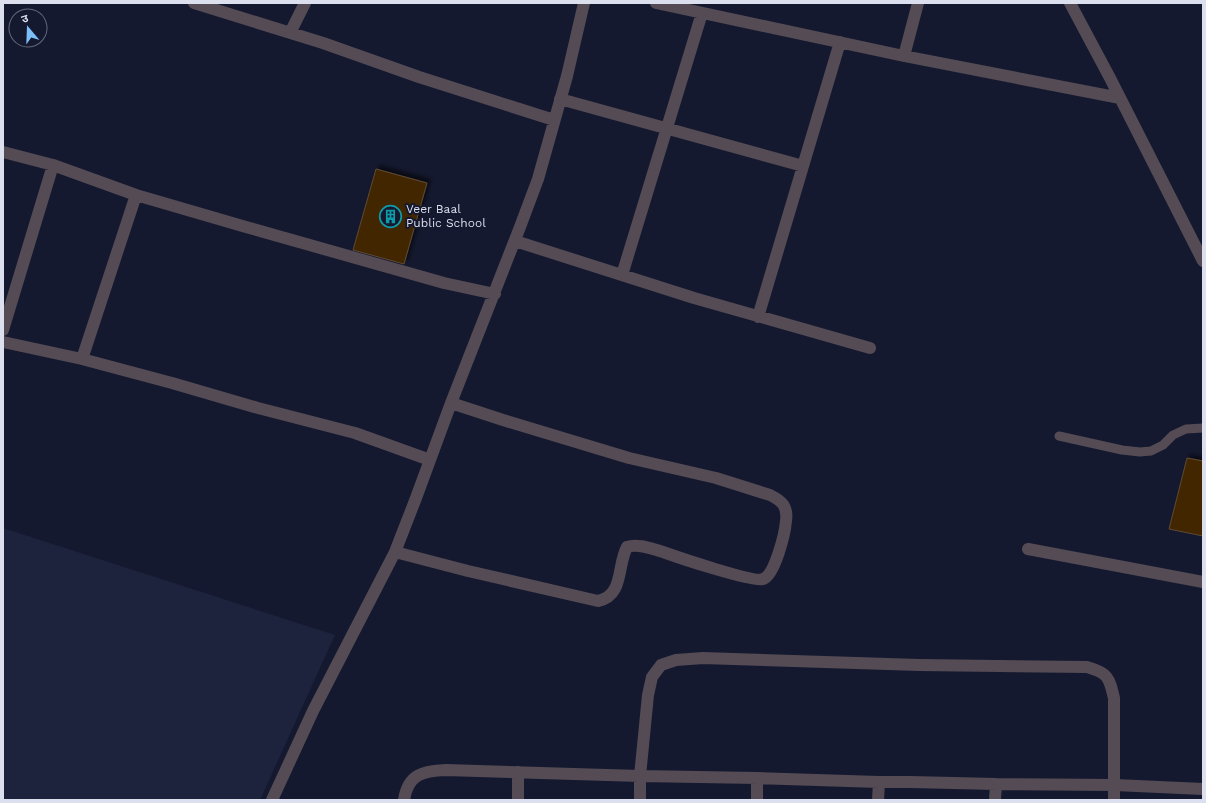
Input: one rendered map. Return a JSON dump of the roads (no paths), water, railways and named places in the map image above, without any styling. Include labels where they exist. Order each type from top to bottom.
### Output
[{"type":"street","points":[[194,3],[323,43],[419,78],[554,120]]},
{"type":"street","points":[[290,33],[305,3]]},
{"type":"street","points":[[272,800],[313,711],[395,552],[538,179],[567,76],[584,3]]},
{"type":"street","points":[[656,3],[904,56],[1120,98]]},
{"type":"street","points":[[904,56],[918,3]]},
{"type":"street","points":[[1070,3],[1203,261]]},
{"type":"street","points":[[622,275],[702,13]]},
{"type":"street","points":[[758,317],[840,42]]},
{"type":"street","points":[[560,99],[803,166]]},
{"type":"street","points":[[3,152],[53,165],[136,195],[254,230],[444,283],[495,294]]},
{"type":"street","points":[[3,330],[53,165]]},
{"type":"street","points":[[82,359],[136,195]]},
{"type":"street","points":[[515,241],[758,317],[870,348]]},
{"type":"street","points":[[3,342],[82,359],[354,433],[430,460]]},
{"type":"street","points":[[395,552],[468,571],[598,601],[606,600],[612,594],[618,582],[623,554],[627,547],[631,546],[649,548],[754,579],[762,580],[768,576],[774,566],[786,527],[787,515],[784,506],[778,499],[770,495],[716,478],[629,458],[451,403]]},
{"type":"street","points":[[1028,549],[1203,582]]},
{"type":"street","points":[[640,800],[640,776],[648,695],[652,677],[661,665],[676,660],[703,658],[919,665],[1087,667],[1099,670],[1107,677],[1112,687],[1114,698],[1114,800]]},
{"type":"street","points":[[404,800],[406,790],[416,776],[429,770],[879,782],[1115,784],[1203,789]]},
{"type":"street","points":[[518,772],[518,800]]},
{"type":"street","points":[[757,778],[757,800]]},
{"type":"street","points":[[878,800],[879,782]]},
{"type":"street","points":[[995,800],[996,784]]},
{"type":"lane","points":[[1059,436],[1122,450],[1140,452],[1151,451],[1164,445],[1173,435],[1186,429],[1203,428]]},
{"type":"place","name":"Veer Baal Public School","points":[[390,216]]}]
